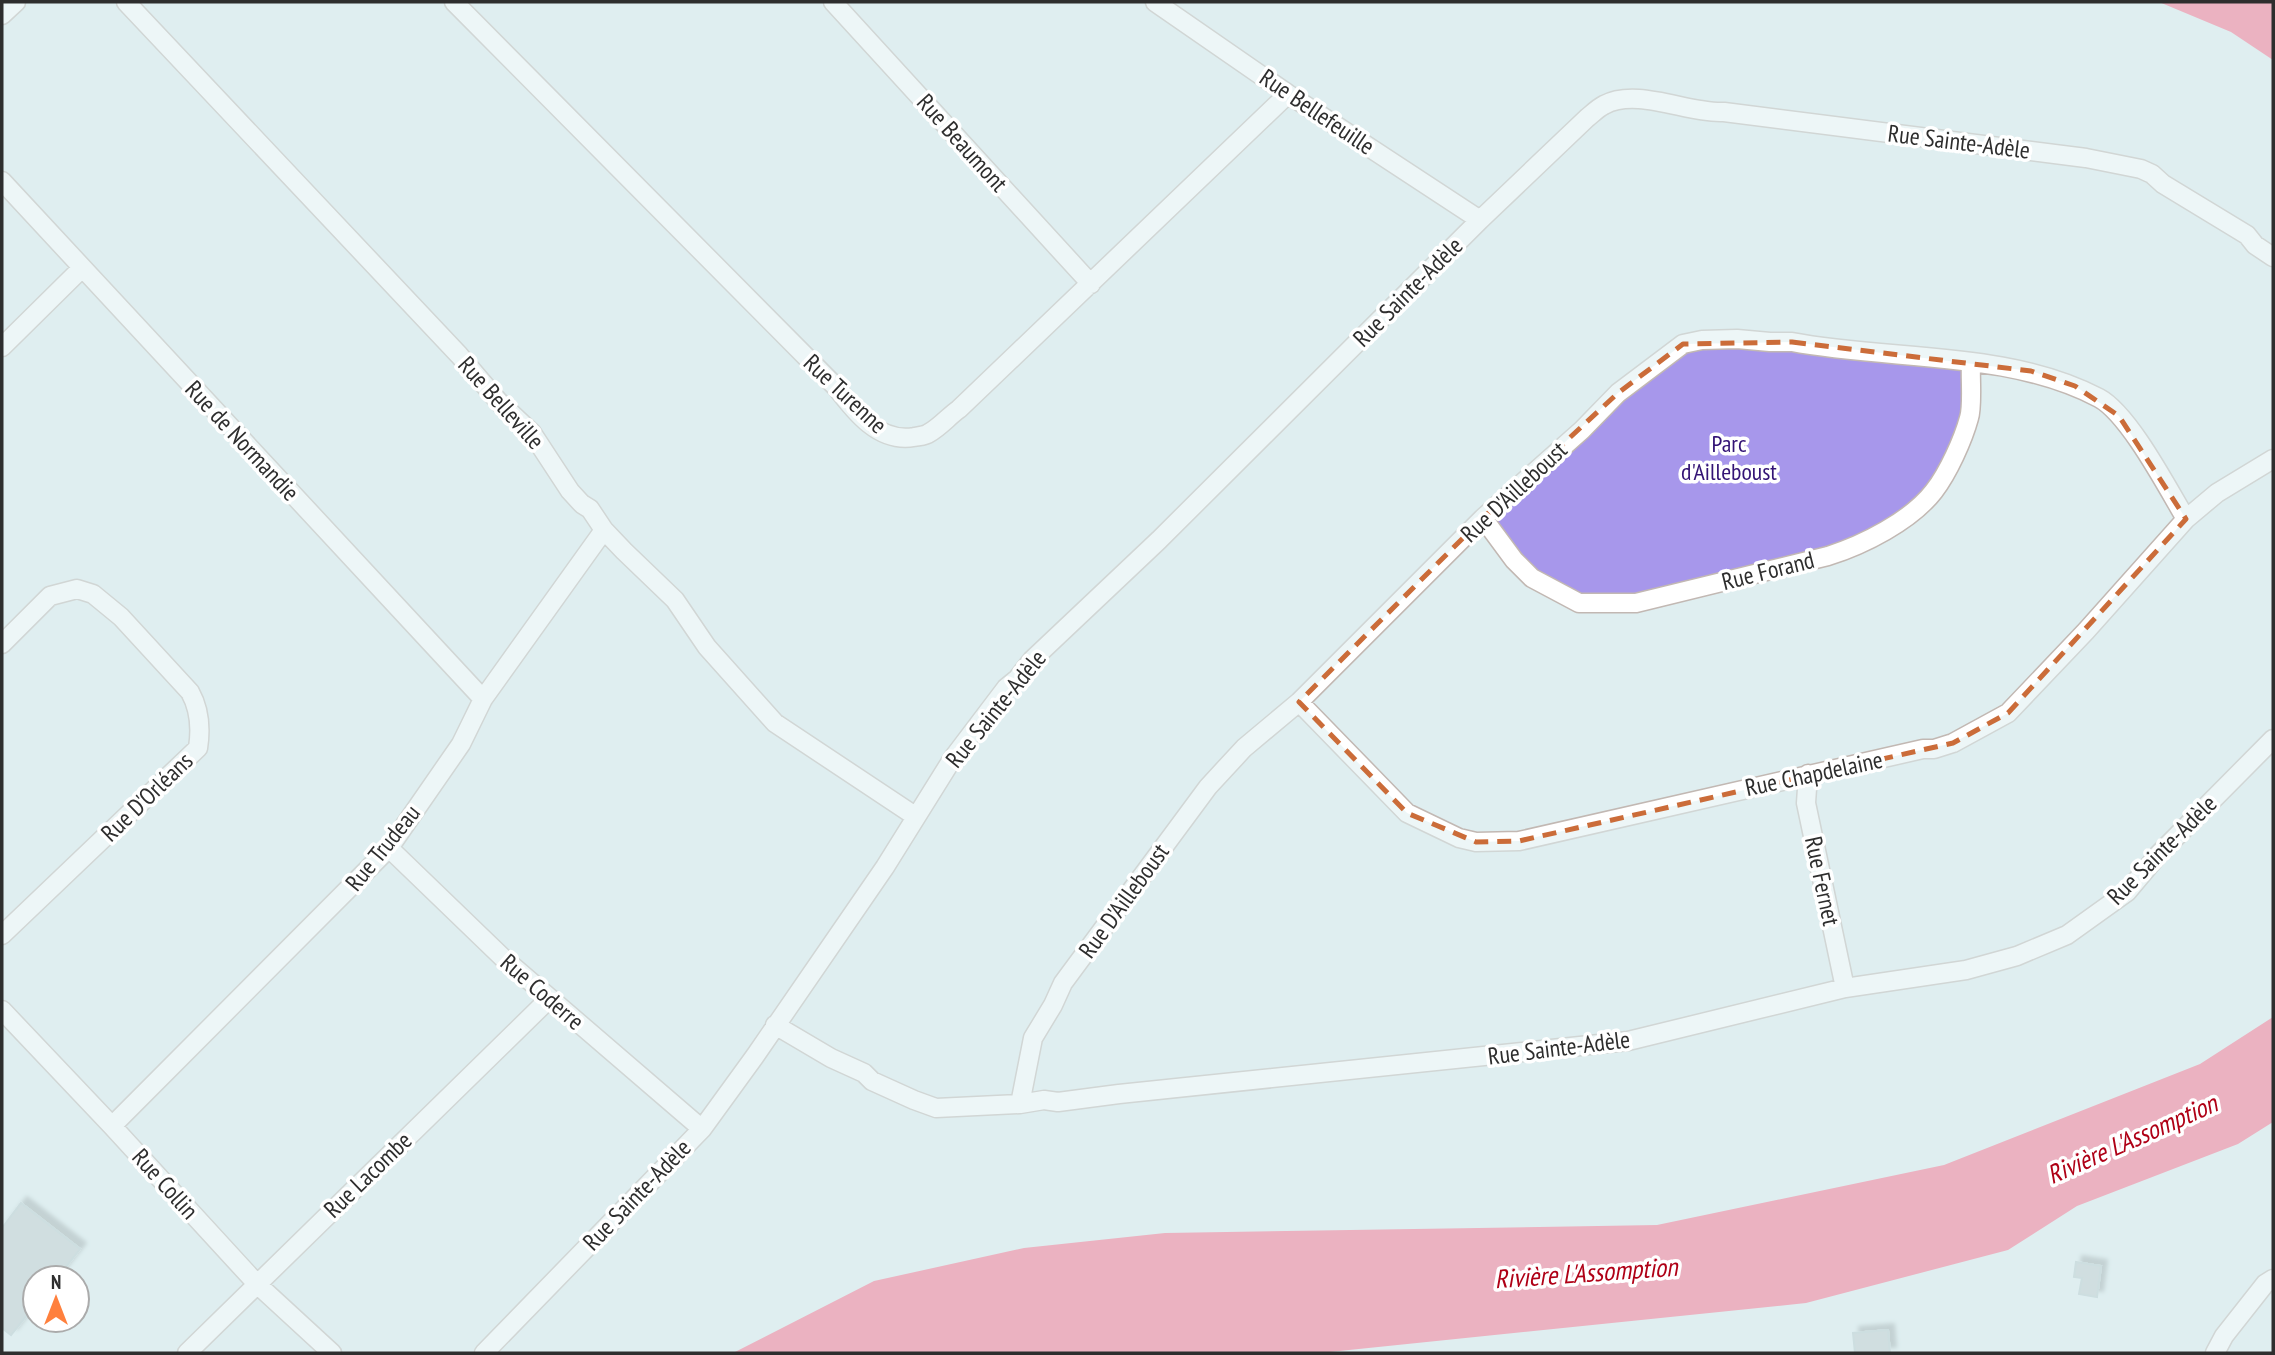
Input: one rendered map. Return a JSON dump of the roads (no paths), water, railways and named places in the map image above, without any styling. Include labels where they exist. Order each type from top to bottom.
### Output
[{"type":"street","points":[[2,15],[16,2]]},
{"type":"street","name":"Rue Belleville","points":[[126,2],[476,374],[499,402],[533,433],[564,483],[582,504],[590,509],[604,530],[675,600],[707,647],[775,723],[915,816]]},
{"type":"street","name":"Rue Turenne","points":[[454,2],[836,387],[850,405],[887,436],[906,438],[928,434],[959,409],[1288,94]]},
{"type":"street","name":"Rue Beaumont","points":[[833,2],[1091,284]]},
{"type":"street","name":"Rue Bellefeuille","points":[[1155,2],[1288,94],[1480,220]]},
{"type":"street","name":"Rue Sainte-Adèle","points":[[484,1353],[702,1129],[885,867],[953,758],[1006,688],[1159,540],[1480,220],[1597,110],[1616,101],[1643,99],[1711,113],[1738,114],[2086,158],[2141,169],[2246,235],[2273,257]]},
{"type":"street","name":"Rue de Normandie","points":[[2,181],[483,699]]},
{"type":"street","points":[[2,347],[81,269]]},
{"type":"street","name":"Rue D'Ailleboust","points":[[1020,1104],[1033,1038],[1063,983],[1208,787],[1244,748],[1299,702],[1483,518],[1582,430],[1618,393],[1684,344],[1702,340],[1737,339],[1791,342],[2031,371],[2075,386],[2100,398],[2119,416],[2145,450],[2186,519]]},
{"type":"street","name":"Rue Forand","points":[[1483,518],[1514,560],[1532,578],[1579,603],[1636,603],[1828,556],[1855,547],[1884,532],[1905,518],[1934,492],[1956,451],[1970,415],[1971,363]]},
{"type":"street","name":"Rue Chapdelaine","points":[[1299,702],[1407,813],[1460,838],[1476,842],[1519,841],[1808,774],[1923,749],[1934,749],[1953,743],[2000,719],[2086,631],[2186,519],[2217,493],[2273,459]]},
{"type":"street","name":"Rue Trudeau","points":[[112,1126],[389,848],[461,744],[483,699],[604,530]]},
{"type":"street","name":"Rue D'Orléans","points":[[2,644],[30,618],[42,601],[50,596],[77,589],[93,594],[121,617],[190,692],[196,703],[199,722],[198,748],[2,935]]},
{"type":"street","name":"Rue Sainte-Adèle","points":[[775,1025],[831,1058],[864,1073],[873,1081],[936,1108],[1020,1104],[1044,1100],[1058,1102],[1628,1041],[1845,988],[1966,970],[2017,956],[2067,935],[2127,892],[2158,855],[2273,739]]},
{"type":"street","name":"Rue Fernet","points":[[1808,774],[1806,803],[1845,988]]},
{"type":"street","name":"Rue Coderre","points":[[389,848],[502,957],[702,1129]]},
{"type":"street","name":"Rue Lacombe","points":[[187,1353],[550,998]]},
{"type":"street","name":"Rue Collin","points":[[2,1010],[257,1284],[332,1353]]},
{"type":"street","points":[[2216,1353],[2224,1336],[2264,1284],[2273,1279]]},
{"type":"water","points":[[2159,2],[2273,2],[2273,60],[2231,32]]},
{"type":"water","name":"Rivière L'Assomption","points":[[2273,1017],[2273,1122],[2238,1144],[2077,1206],[2008,1250],[1806,1303],[1320,1353],[733,1353],[874,1281],[1024,1248],[1165,1233],[1657,1225],[1944,1165],[2200,1064]]},
{"type":"park label","name":"Parc d'Ailleboust","points":[[1729,458]]}]
